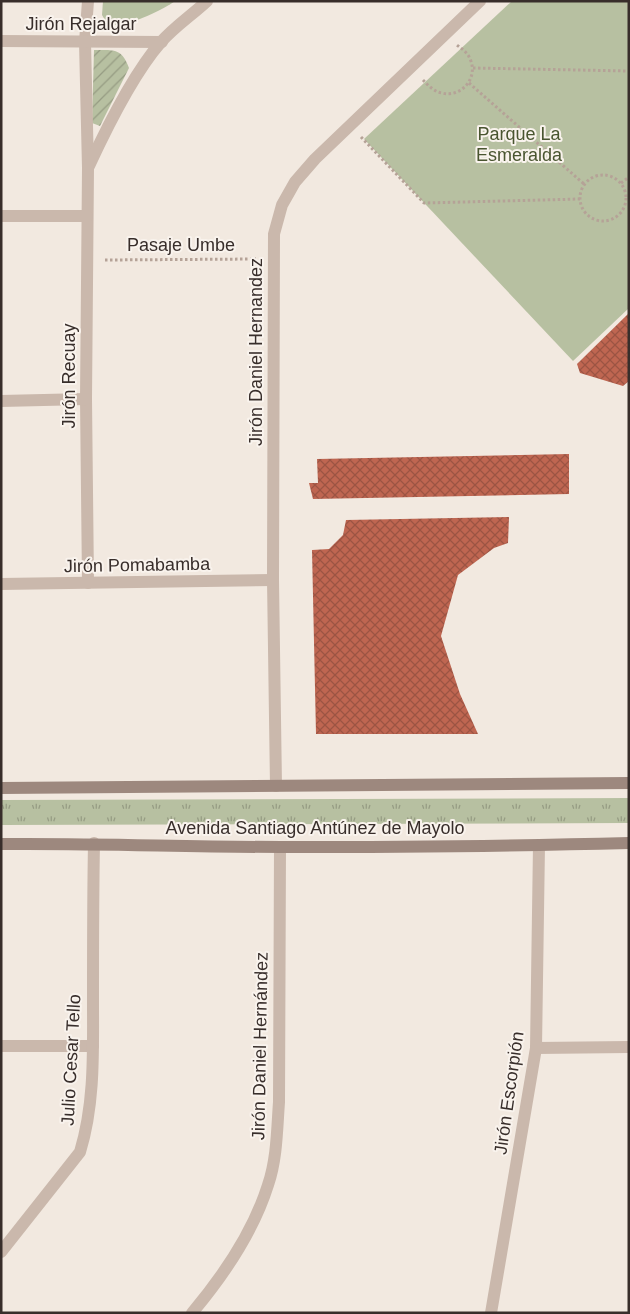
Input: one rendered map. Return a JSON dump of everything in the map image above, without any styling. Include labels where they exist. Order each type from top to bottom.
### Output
[{"type":"main road","points":[[1,788],[629,783]]},
{"type":"main road","name":"Avenida Santiago Antúnez de Mayolo","points":[[1,844],[94,843],[280,847],[629,844]]},
{"type":"street","name":"Jirón Recuay","points":[[88,1],[85,42],[88,168],[86,399],[88,583]]},
{"type":"street","name":"Jirón Recuay","points":[[88,168],[104,135],[131,88],[162,42],[207,1]]},
{"type":"street","name":"Jirón Daniel Hernandez","points":[[276,786],[273,580],[274,234],[282,206],[296,182],[315,159],[480,1]]},
{"type":"street","name":"Jirón Rejalgar","points":[[1,41],[162,42]]},
{"type":"street","points":[[1,216],[87,216]]},
{"type":"street","points":[[1,400],[86,399]]},
{"type":"street","name":"Jirón Pomabamba","points":[[1,584],[273,580]]},
{"type":"street","name":"Julio Cesar Tello","points":[[1,1252],[6,1239],[80,1152],[90,1109],[93,1046],[94,843]]},
{"type":"street","name":"Jirón Escorpión","points":[[491,1313],[536,1048],[539,845]]},
{"type":"street","name":"Jirón Daniel Hernández","points":[[192,1313],[217,1283],[237,1253],[253,1223],[268,1184],[275,1152],[279,1102],[280,847]]},
{"type":"street","points":[[1,1046],[93,1046]]},
{"type":"street","points":[[536,1048],[629,1047]]},
{"type":"path","points":[[432,89],[440,93],[456,93],[469,83],[472,76],[471,60],[446,34]]},
{"type":"path","points":[[473,68],[629,71]]},
{"type":"path","points":[[469,83],[584,184]]},
{"type":"path","points":[[351,125],[424,203],[580,199]]},
{"type":"path","points":[[602,175],[610,176],[621,183],[627,197],[621,212],[615,218],[607,220],[592,218],[585,213],[580,199],[584,184],[596,176],[602,175]]},
{"type":"path","points":[[621,183],[629,176]]},
{"type":"path","name":"Pasaje Umbe","points":[[87,260],[274,258]]},
{"type":"green space","points":[[103,1],[175,1],[129,23],[116,25],[105,20],[102,15]]},
{"type":"green space","name":"Parque La Esmeralda","points":[[512,1],[629,1],[629,308],[573,361],[364,139]]},
{"type":"green space","points":[[94,50],[116,51],[123,57],[129,68],[100,126],[92,123]]},
{"type":"green space","points":[[629,798],[629,823],[1,825],[1,800]]},
{"type":"building","points":[[629,313],[629,381],[623,386],[580,373],[577,364]]},
{"type":"building","points":[[569,454],[569,494],[313,499],[309,483],[318,483],[317,459]]},
{"type":"building","points":[[509,517],[508,543],[494,548],[458,575],[441,636],[460,694],[478,734],[316,734],[312,550],[329,549],[343,535],[346,520]]}]
